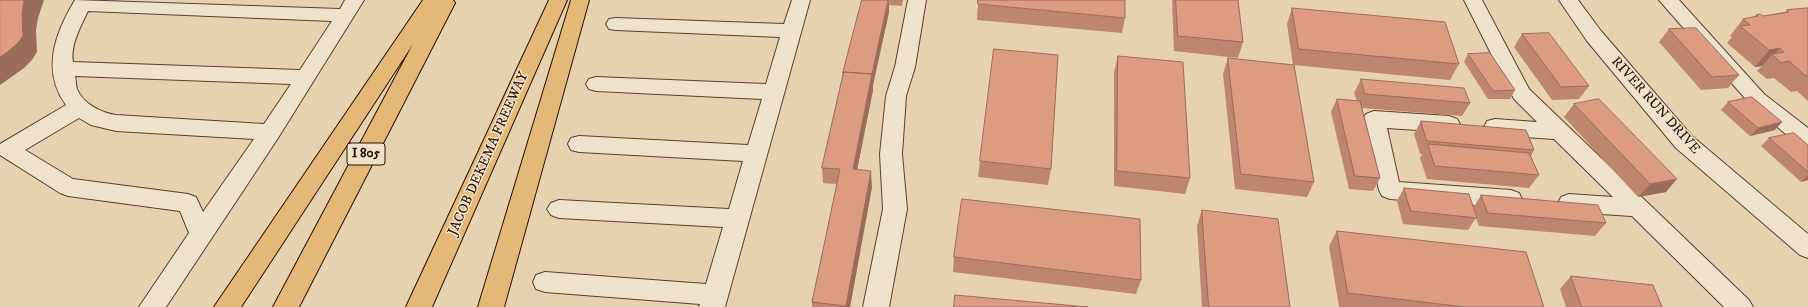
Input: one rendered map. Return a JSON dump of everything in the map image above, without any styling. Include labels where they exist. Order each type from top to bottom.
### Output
[{"type":"highway","points":[[227,307],[433,0]]},
{"type":"highway","name":"I 805","points":[[286,307],[447,0]]},
{"type":"highway","name":"JACOB DEKEMA FREEWAY","points":[[420,307],[558,0]]},
{"type":"highway","points":[[491,307],[580,0]]},
{"type":"street","points":[[545,282],[714,301],[801,0]]},
{"type":"street","points":[[876,307],[895,210],[891,154],[896,96],[905,67],[918,0]]},
{"type":"street","points":[[1473,0],[1521,94],[1740,307]]},
{"type":"street","name":"RIVER RUN DRIVE","points":[[1568,0],[1594,36],[1684,142],[1808,248]]},
{"type":"street","points":[[1668,0],[1757,99],[1808,140]]},
{"type":"street","points":[[270,132],[116,123],[99,120],[80,107],[67,91],[62,57],[68,33],[83,2],[350,8]]},
{"type":"street","points":[[152,307],[270,132],[350,8]]},
{"type":"street","points":[[616,24],[792,31]]},
{"type":"street","points":[[64,69],[306,77]]},
{"type":"street","points":[[596,84],[774,92]]},
{"type":"street","points":[[80,107],[4,146],[68,188],[188,203],[201,234]]},
{"type":"street","points":[[1560,132],[1374,119],[1390,190],[1639,208]]},
{"type":"street","points":[[579,144],[756,154]]},
{"type":"street","points":[[559,209],[738,219]]},
{"type":"building","points":[[0,0],[24,0],[22,13],[23,36],[18,43],[0,57]]},
{"type":"building","points":[[862,0],[888,0],[872,74],[843,73]]},
{"type":"building","points":[[978,0],[1125,0],[1125,18],[978,4]]},
{"type":"building","points":[[1176,0],[1238,0],[1243,42],[1178,36]]},
{"type":"building","points":[[1292,8],[1445,22],[1459,64],[1299,49]]},
{"type":"building","points":[[1808,8],[1808,75],[1806,76],[1789,61],[1781,63],[1772,54],[1784,52],[1780,48],[1769,50],[1740,26],[1750,25],[1743,19],[1758,16],[1756,15],[1760,14],[1763,16],[1789,12],[1787,10]]},
{"type":"building","points":[[1696,28],[1739,75],[1712,77],[1669,29]]},
{"type":"building","points":[[1549,33],[1589,86],[1561,87],[1522,34]]},
{"type":"building","points":[[994,49],[1058,55],[1051,169],[980,161]]},
{"type":"building","points":[[1490,53],[1515,90],[1493,91],[1468,54]]},
{"type":"building","points":[[1118,56],[1183,62],[1190,178],[1117,171]]},
{"type":"building","points":[[1228,58],[1294,65],[1314,182],[1241,174]]},
{"type":"building","points":[[844,72],[872,74],[853,169],[871,171],[846,306],[812,302],[840,169],[822,168]]},
{"type":"building","points":[[1361,79],[1464,88],[1470,103],[1365,94]]},
{"type":"building","points":[[1752,97],[1782,122],[1758,128],[1728,102]]},
{"type":"building","points":[[1337,99],[1360,101],[1380,178],[1355,176]]},
{"type":"building","points":[[1599,99],[1677,179],[1650,184],[1574,104]]},
{"type":"building","points":[[1421,121],[1526,130],[1534,150],[1427,141]]},
{"type":"building","points":[[1794,133],[1808,145],[1808,172],[1769,138]]},
{"type":"building","points":[[1428,144],[1529,153],[1539,175],[1435,166]]},
{"type":"building","points":[[1404,188],[1469,194],[1477,218],[1411,211]]},
{"type":"building","points":[[1481,195],[1598,205],[1606,223],[1488,213]]},
{"type":"building","points":[[962,199],[1140,219],[1141,280],[954,257]]},
{"type":"building","points":[[1202,210],[1278,219],[1290,307],[1209,307]]},
{"type":"building","points":[[1337,231],[1526,252],[1544,307],[1464,307],[1348,293]]},
{"type":"building","points":[[1571,276],[1653,285],[1662,307],[1582,307]]},
{"type":"building","points":[[955,295],[1088,307],[954,307]]}]
